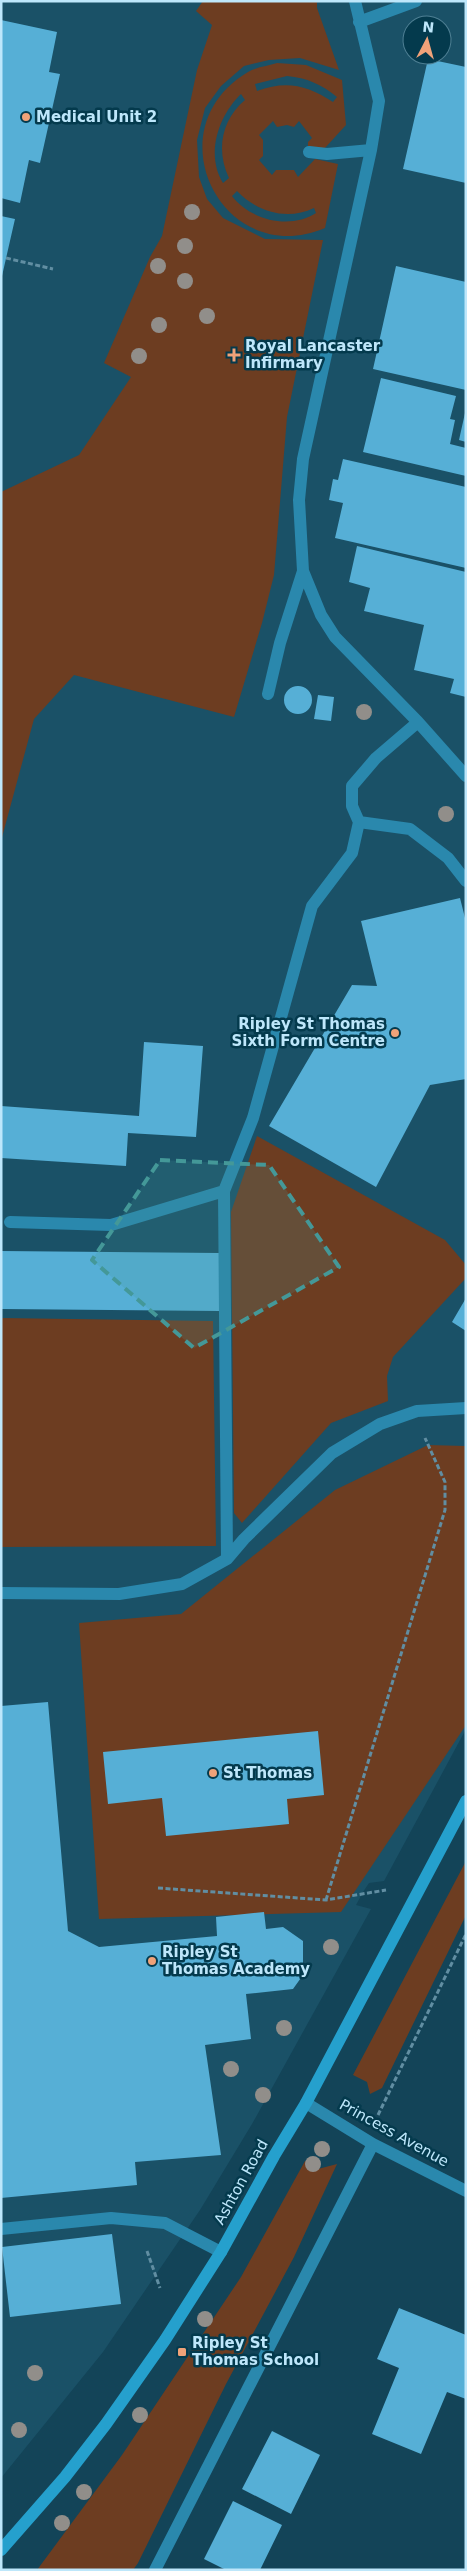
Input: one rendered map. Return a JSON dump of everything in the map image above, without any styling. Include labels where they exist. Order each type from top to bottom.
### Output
[{"type":"main road","name":"Ashton Road","points":[[1,2550],[66,2477],[106,2424],[165,2340],[222,2252],[274,2156],[306,2103],[466,1802]]},
{"type":"street","points":[[355,1],[379,101],[371,150],[303,459],[299,500],[303,571],[321,615],[335,638],[418,722],[466,776]]},
{"type":"street","points":[[359,22],[416,1]]},
{"type":"street","points":[[308,152],[327,154],[371,150]]},
{"type":"street","points":[[268,694],[280,643],[303,571]]},
{"type":"street","points":[[227,1558],[224,1191],[253,1118],[312,906],[352,853],[359,822],[352,806],[352,786],[376,758],[418,722]]},
{"type":"street","points":[[359,822],[410,828],[448,858],[466,880]]},
{"type":"street","points":[[10,1222],[111,1225],[224,1191]]},
{"type":"street","points":[[1,1593],[119,1594],[182,1584],[227,1558],[332,1453],[380,1424],[417,1411],[466,1408]]},
{"type":"street","name":"Princess Avenue","points":[[306,2103],[373,2144],[466,2192]]},
{"type":"street","points":[[155,2570],[373,2144]]},
{"type":"street","points":[[1,2229],[111,2218],[156,2222],[165,2223],[222,2252]]},
{"type":"path","points":[[6,258],[53,269]]},
{"type":"path","points":[[326,1900],[445,1510],[445,1482],[424,1436]]},
{"type":"path","points":[[158,1888],[326,1900],[362,1892],[392,1889]]},
{"type":"path","points":[[376,2118],[466,1934]]},
{"type":"path","points":[[146,2246],[160,2288]]},
{"type":"highlighted area","points":[[160,1160],[269,1165],[339,1267],[194,1348],[92,1260]]},
{"type":"shaded area","points":[[1,1],[466,1],[466,1729],[384,1881],[369,1883],[363,1892],[356,1905],[371,1909],[252,2124],[200,2210],[103,2352],[1,2478]]},
{"type":"shaded area","points":[[203,1],[317,1],[317,8],[339,70],[300,58],[269,60],[244,66],[221,86],[205,108],[197,140],[199,177],[207,199],[223,218],[265,239],[323,240],[287,417],[274,575],[234,717],[74,675],[34,719],[1,841],[1,492],[79,455],[131,377],[104,363],[150,257],[162,236],[197,70],[212,25],[196,11]]},
{"type":"shaded area","points":[[277,63],[306,65],[342,80],[346,125],[324,149],[308,146],[308,142],[312,138],[299,121],[294,127],[287,125],[277,127],[273,121],[259,135],[263,140],[263,156],[259,160],[272,175],[276,170],[294,170],[298,177],[315,159],[338,164],[325,228],[289,236],[257,230],[231,213],[212,188],[203,158],[205,127],[219,97],[248,72]],"holes":[[[287,76],[314,82],[337,97],[333,102],[305,88],[287,85],[257,91],[255,84]],[[241,94],[245,100],[231,117],[223,136],[223,157],[229,178],[223,183],[215,160],[215,148],[221,124],[233,103]],[[237,191],[254,204],[273,212],[293,214],[314,208],[316,213],[294,221],[271,220],[249,211],[232,196]]]},
{"type":"shaded area","points":[[257,1136],[445,1240],[466,1265],[466,1278],[393,1357],[387,1376],[388,1401],[331,1423],[242,1523],[234,1513],[231,1212]]},
{"type":"shaded area","points":[[1,1318],[213,1321],[216,1546],[1,1547]]},
{"type":"shaded area","points":[[428,1445],[466,1446],[466,1725],[341,1912],[99,1919],[79,1623],[181,1614],[335,1490]]},
{"type":"shaded area","points":[[466,1861],[466,1915],[382,2088],[370,2094],[367,2082],[353,2075]]},
{"type":"shaded area","points":[[305,2161],[318,2169],[337,2164],[294,2257],[226,2384],[138,2563],[133,2570],[37,2570],[122,2455],[241,2277]]},
{"type":"building","name":"Medical Unit 2","points":[[1,20],[57,32],[49,72],[60,74],[40,163],[29,160],[20,203],[1,198]]},
{"type":"building","points":[[452,64],[466,67],[466,183],[403,169],[427,65]]},
{"type":"building","points":[[1,216],[15,219],[2,276],[1,276]]},
{"type":"building","points":[[396,266],[466,282],[466,390],[373,369]]},
{"type":"building","points":[[381,378],[456,396],[450,419],[455,420],[450,444],[466,448],[466,476],[363,452]]},
{"type":"building","points":[[466,413],[466,442],[459,440]]},
{"type":"building","points":[[343,459],[466,487],[466,568],[335,538],[343,503],[329,500],[333,479],[338,480]]},
{"type":"building","points":[[357,546],[466,572],[466,697],[450,693],[454,679],[414,670],[424,625],[364,611],[370,588],[349,582]]},
{"type":"building","points":[[298,686],[308,690],[312,700],[308,710],[298,714],[288,710],[284,700],[288,690]]},
{"type":"building","points":[[318,695],[334,697],[331,721],[314,719]]},
{"type":"building","name":"Ripley St Thomas Sixth Form Centre","points":[[460,898],[466,922],[466,1079],[430,1085],[376,1187],[269,1126],[352,985],[377,986],[361,921]]},
{"type":"building","points":[[144,1042],[203,1046],[196,1137],[128,1133],[126,1166],[1,1158],[1,1106],[139,1116]]},
{"type":"building","points":[[1,1251],[219,1253],[220,1311],[1,1309]]},
{"type":"building","points":[[466,1298],[466,1331],[452,1322]]},
{"type":"building","name":"Ripley St Thomas Academy","points":[[48,1702],[68,1931],[99,1947],[217,1936],[216,1917],[264,1912],[266,1929],[283,1927],[303,1941],[303,1975],[293,1989],[246,1994],[251,2039],[205,2045],[221,2155],[135,2162],[137,2185],[1,2198],[1,1706]]},
{"type":"building","name":"St Thomas","points":[[318,1731],[324,1795],[287,1799],[289,1824],[166,1836],[162,1798],[108,1804],[103,1752]]},
{"type":"building","points":[[112,2234],[121,2304],[10,2317],[2,2247]]},
{"type":"building","points":[[399,2308],[466,2335],[466,2399],[447,2392],[421,2454],[372,2434],[399,2368],[377,2359]]},
{"type":"building","points":[[272,2431],[320,2455],[291,2514],[242,2489]]},
{"type":"building","points":[[233,2501],[282,2525],[260,2570],[226,2570],[204,2559]]},
{"type":"place","name":"Medical Unit 2","points":[[26,117]]},
{"type":"place","name":"Royal Lancaster Infirmary","points":[[234,355]]},
{"type":"place","name":"Ripley St Thomas Sixth Form Centre","points":[[395,1033]]},
{"type":"place","name":"St Thomas","points":[[213,1773]]},
{"type":"place","name":"Ripley St Thomas Academy","points":[[152,1961]]},
{"type":"place","name":"Ripley St Thomas School","points":[[182,2352]]}]
